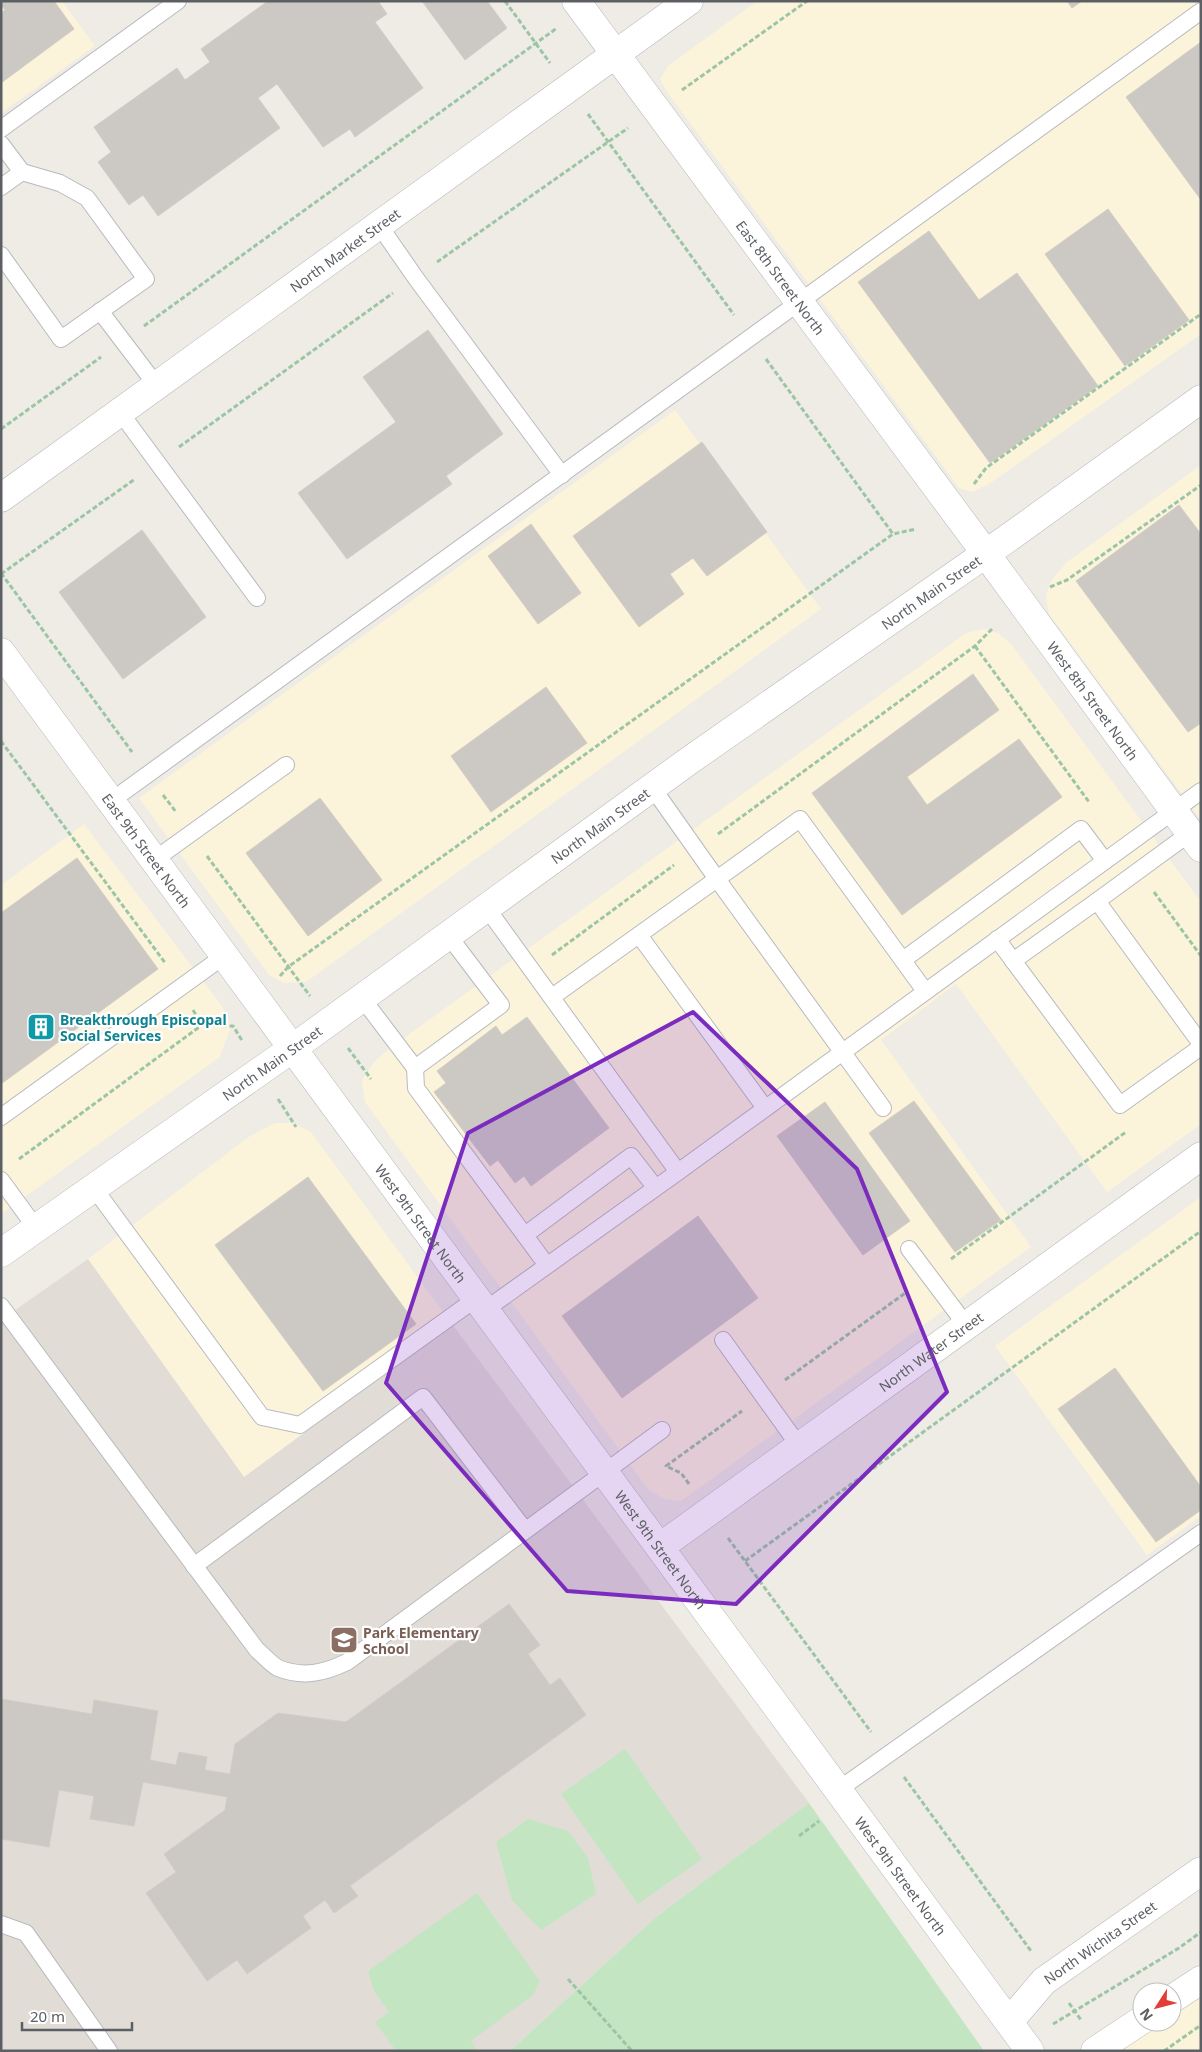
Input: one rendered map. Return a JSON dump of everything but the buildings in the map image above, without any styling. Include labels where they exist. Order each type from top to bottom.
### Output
[{"type":"street","name":"North Market Street","points":[[1,498],[689,1]]},
{"type":"street","name":"East 8th Street North","points":[[579,5],[986,554]]},
{"type":"street","name":"North Main Street","points":[[1,1253],[261,1071],[652,787],[986,554],[1201,399]]},
{"type":"street","name":"West 8th Street North","points":[[986,554],[1195,841]]},
{"type":"street","name":"East 9th Street North","points":[[1,652],[293,1048]]},
{"type":"street","name":"West 9th Street North","points":[[293,1048],[1021,2038]]},
{"type":"street","name":"North Water Street","points":[[660,1547],[1201,1156]]},
{"type":"street","name":"North Wichita Street","points":[[1021,2038],[1044,1981],[1201,1871]]},
{"type":"street","points":[[1182,1992],[1201,1980]]},
{"type":"street","points":[[1098,2049],[1132,2027]]},
{"type":"lane","points":[[1,129],[178,1]]},
{"type":"lane","points":[[111,801],[1201,11]]},
{"type":"lane","points":[[1,144],[22,172],[60,184],[87,198],[146,279],[61,338],[1,255]]},
{"type":"lane","points":[[1,187],[22,172]]},
{"type":"lane","points":[[379,225],[415,277],[562,475]]},
{"type":"lane","points":[[100,311],[156,386]]},
{"type":"lane","points":[[120,412],[258,598]]},
{"type":"lane","points":[[154,860],[286,765]]},
{"type":"lane","points":[[652,787],[883,1108]]},
{"type":"lane","points":[[94,1188],[262,1417],[300,1425],[481,1304],[546,1264],[678,1172],[1201,791]]},
{"type":"lane","points":[[552,997],[800,819],[925,991]]},
{"type":"lane","points":[[903,960],[1081,829],[1105,861]]},
{"type":"lane","points":[[1013,961],[1097,901],[1195,841]]},
{"type":"lane","points":[[996,939],[1120,1105],[1201,1046],[1097,901]]},
{"type":"lane","points":[[486,907],[678,1172]]},
{"type":"lane","points":[[415,1068],[500,1005],[448,935]]},
{"type":"lane","points":[[639,935],[764,1108]]},
{"type":"lane","points":[[1,1116],[224,956]]},
{"type":"lane","points":[[362,998],[415,1068],[416,1088],[546,1264]]},
{"type":"lane","points":[[525,1235],[631,1156],[655,1187]]},
{"type":"lane","points":[[1,1180],[36,1228]]},
{"type":"lane","points":[[909,1249],[966,1325]]},
{"type":"lane","points":[[1,1306],[257,1650],[277,1667],[302,1674],[327,1672],[347,1662],[662,1430]]},
{"type":"lane","points":[[724,1340],[800,1446]]},
{"type":"lane","points":[[194,1566],[423,1397],[525,1530]]},
{"type":"lane","points":[[843,1796],[888,1755],[1201,1533]]},
{"type":"lane","points":[[1,1924],[26,1933],[109,2051]]},
{"type":"path","points":[[506,1],[893,534]]},
{"type":"path","points":[[1,429],[536,43],[579,5]]},
{"type":"path","points":[[972,486],[986,468],[1201,314]]},
{"type":"path","points":[[1049,587],[1067,580],[1201,485]]},
{"type":"path","points":[[17,1161],[202,1025],[233,1026],[288,967],[893,534],[916,529]]},
{"type":"path","points":[[1,742],[159,954],[202,1025]]},
{"type":"path","points":[[233,1026],[296,1127]]},
{"type":"path","points":[[745,1561],[1201,1231]]},
{"type":"path","points":[[666,1466],[681,1473],[1050,1977],[1098,2049]]},
{"type":"path","points":[[799,1836],[843,1796]]},
{"type":"path","points":[[1021,2038],[1074,2011],[1179,1948],[1201,1932]]},
{"type":"path","points":[[568,1979],[632,2051]]},
{"type":"path","points":[[1164,2051],[1201,2025]]},
{"type":"highlighted area","points":[[693,1012],[857,1169],[947,1392],[736,1604],[567,1591],[386,1383],[468,1133]]},
{"type":"shaded area","points":[[1,1],[62,1],[95,46],[1,113]]},
{"type":"shaded area","points":[[757,1],[1201,1],[1201,334],[989,484],[972,492],[959,488],[668,93],[660,79],[668,66]]},
{"type":"shaded area","points":[[675,410],[821,609],[306,982],[284,983],[269,975],[139,798]]},
{"type":"shaded area","points":[[1201,465],[1201,820],[1049,614],[1046,596],[1050,582],[1067,562]]},
{"type":"shaded area","points":[[984,629],[998,633],[1011,644],[1201,902],[1201,1124],[1107,1192],[956,984],[881,1040],[1031,1247],[681,1501],[664,1499],[648,1489],[365,1102],[362,1080],[374,1062],[390,1048],[966,633]]},
{"type":"shaded area","points":[[84,824],[222,1006],[231,1026],[220,1057],[1,1214],[1,885]]},
{"type":"shaded area","points":[[275,1123],[291,1123],[310,1131],[452,1324],[244,1477],[88,1259],[250,1136]]},
{"type":"shaded area","points":[[1201,1197],[1201,1516],[1147,1555],[995,1346]]},
{"type":"shaded area","name":"Park Elementary School","points":[[88,1259],[244,1477],[452,1324],[809,1803],[656,1917],[510,2051],[1,2051],[1,1320]]},
{"type":"shaded area","points":[[1201,1994],[1201,2051],[1121,2051],[1147,2032],[1182,2032],[1182,2007]]},
{"type":"green space","points":[[625,1749],[702,1859],[638,1904],[561,1794]]},
{"type":"green space","points":[[809,1803],[984,2051],[510,2051],[656,1917]]},
{"type":"green space","points":[[528,1819],[568,1831],[588,1858],[596,1894],[541,1930],[512,1900],[496,1842]]},
{"type":"green space","points":[[477,1893],[540,1981],[533,1995],[471,2041],[477,2051],[396,2051],[375,2022],[389,2012],[374,1991],[368,1971]]},
{"type":"place","name":"Breakthrough Episcopal Social Services","points":[[41,1027]]},
{"type":"place","name":"Park Elementary School","points":[[344,1640]]}]
